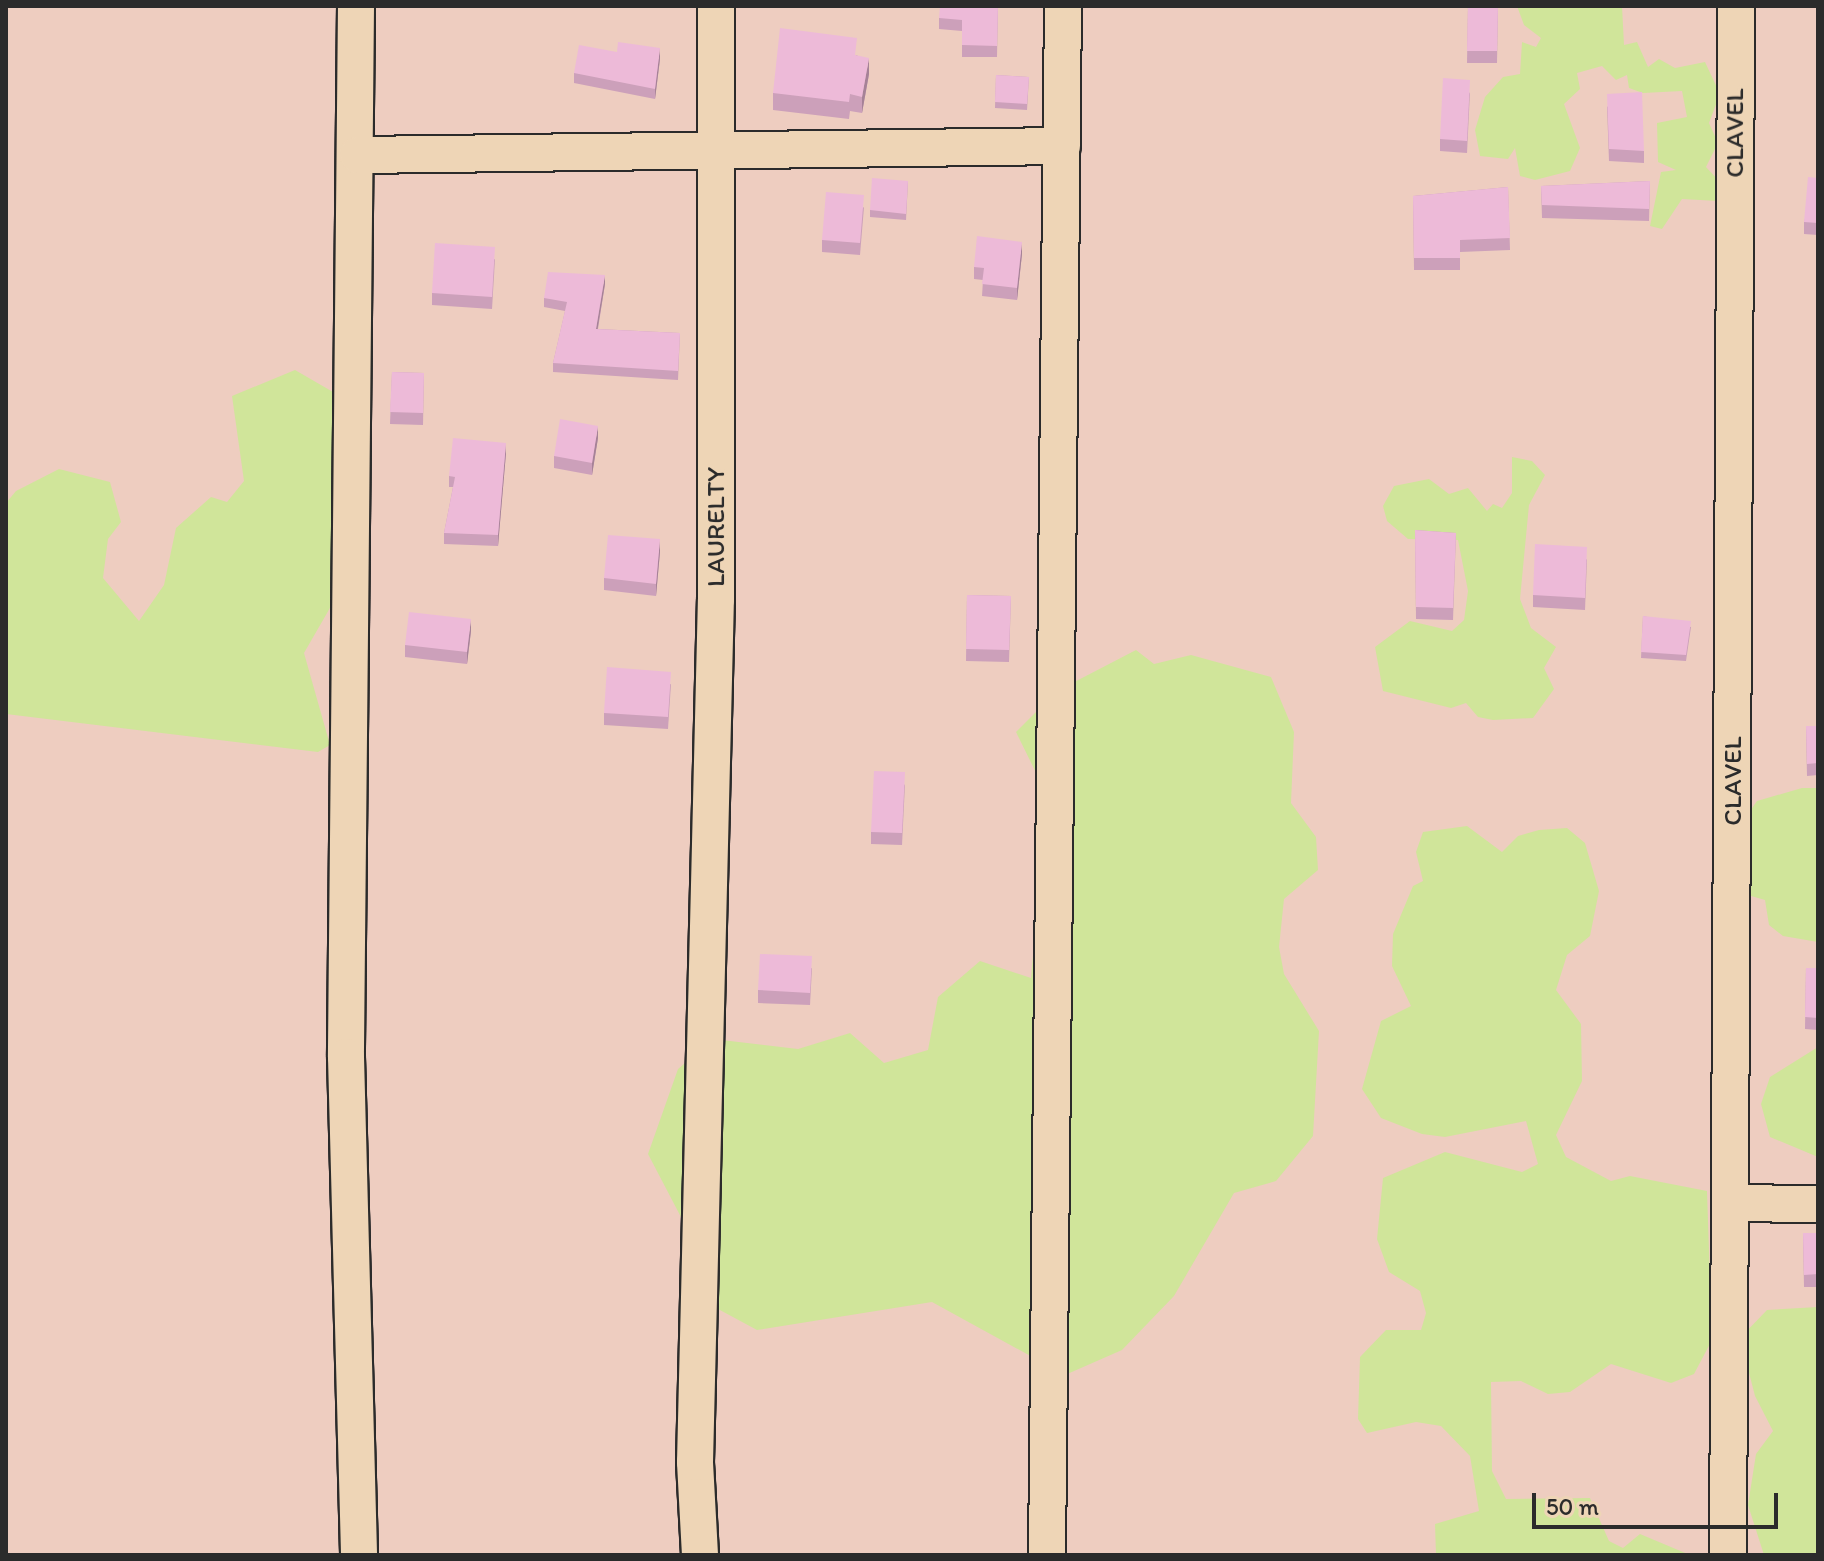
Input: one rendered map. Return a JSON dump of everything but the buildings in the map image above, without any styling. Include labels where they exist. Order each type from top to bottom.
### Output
[{"type":"street","points":[[356,6],[358,155],[346,1057],[359,1555]]},
{"type":"street","name":"LAURELTY","points":[[700,1555],[695,1462],[707,1048],[716,6]]},
{"type":"street","points":[[1047,1555],[1063,6]]},
{"type":"street","name":"CLAVEL","points":[[1728,1555],[1736,6]]},
{"type":"street","points":[[358,155],[717,148],[1062,146]]},
{"type":"street","points":[[1731,1203],[1818,1204]]},
{"type":"green space","points":[[1517,6],[1622,6],[1624,45],[1637,42],[1648,67],[1659,59],[1675,68],[1705,62],[1720,94],[1709,123],[1718,143],[1706,167],[1721,183],[1718,201],[1682,199],[1662,229],[1650,226],[1661,172],[1676,170],[1658,162],[1657,123],[1687,117],[1682,91],[1643,93],[1629,88],[1627,75],[1616,80],[1602,66],[1577,73],[1580,89],[1564,104],[1580,148],[1570,171],[1535,180],[1520,176],[1515,148],[1508,159],[1480,156],[1475,130],[1485,97],[1503,77],[1520,74],[1522,42],[1536,47],[1541,38],[1524,25]]},
{"type":"green space","points":[[295,370],[340,396],[334,601],[304,653],[330,745],[318,752],[6,714],[6,503],[16,491],[59,469],[110,482],[121,522],[108,539],[103,578],[139,621],[164,585],[176,528],[211,497],[227,502],[244,481],[232,396]]},
{"type":"green space","points":[[1512,457],[1532,461],[1545,475],[1529,505],[1520,599],[1531,628],[1556,647],[1544,668],[1554,689],[1533,718],[1493,720],[1478,717],[1466,703],[1451,708],[1383,691],[1375,647],[1410,621],[1452,631],[1464,620],[1468,591],[1458,540],[1408,539],[1387,521],[1383,506],[1394,486],[1429,479],[1449,494],[1468,488],[1487,511],[1493,504],[1502,508],[1512,493]]},
{"type":"green space","points":[[1136,650],[1154,664],[1191,655],[1271,677],[1294,732],[1291,803],[1316,837],[1318,870],[1284,899],[1279,947],[1284,974],[1319,1031],[1313,1136],[1276,1181],[1234,1193],[1174,1296],[1122,1350],[1065,1375],[932,1302],[757,1330],[718,1309],[687,1274],[694,1242],[648,1154],[678,1069],[713,1039],[798,1049],[850,1033],[884,1063],[928,1050],[938,997],[980,961],[1031,978],[1047,795],[1016,732],[1057,691]]},
{"type":"green space","points":[[1802,788],[1818,788],[1818,942],[1783,936],[1769,925],[1765,900],[1744,894],[1748,814],[1757,801]]},
{"type":"green space","points":[[1467,826],[1502,852],[1518,836],[1539,830],[1567,828],[1585,843],[1599,891],[1590,936],[1567,955],[1556,990],[1581,1024],[1582,1081],[1556,1135],[1566,1157],[1611,1181],[1630,1176],[1707,1191],[1712,1340],[1694,1374],[1671,1383],[1611,1364],[1570,1392],[1548,1394],[1521,1381],[1491,1382],[1492,1471],[1506,1499],[1590,1498],[1609,1541],[1623,1548],[1640,1534],[1690,1555],[1436,1555],[1435,1524],[1479,1511],[1470,1456],[1441,1426],[1416,1422],[1367,1433],[1358,1419],[1360,1357],[1386,1330],[1421,1330],[1426,1313],[1420,1291],[1389,1272],[1377,1239],[1383,1178],[1445,1152],[1522,1172],[1538,1164],[1526,1121],[1445,1137],[1422,1134],[1381,1118],[1362,1089],[1381,1021],[1411,1006],[1392,966],[1393,934],[1413,886],[1423,881],[1416,852],[1423,832]]},
{"type":"green space","points":[[1818,1047],[1818,1157],[1770,1137],[1761,1104],[1770,1077]]},
{"type":"green space","points":[[1818,1307],[1818,1555],[1764,1555],[1748,1505],[1756,1454],[1773,1431],[1755,1396],[1740,1338],[1767,1310]]}]
